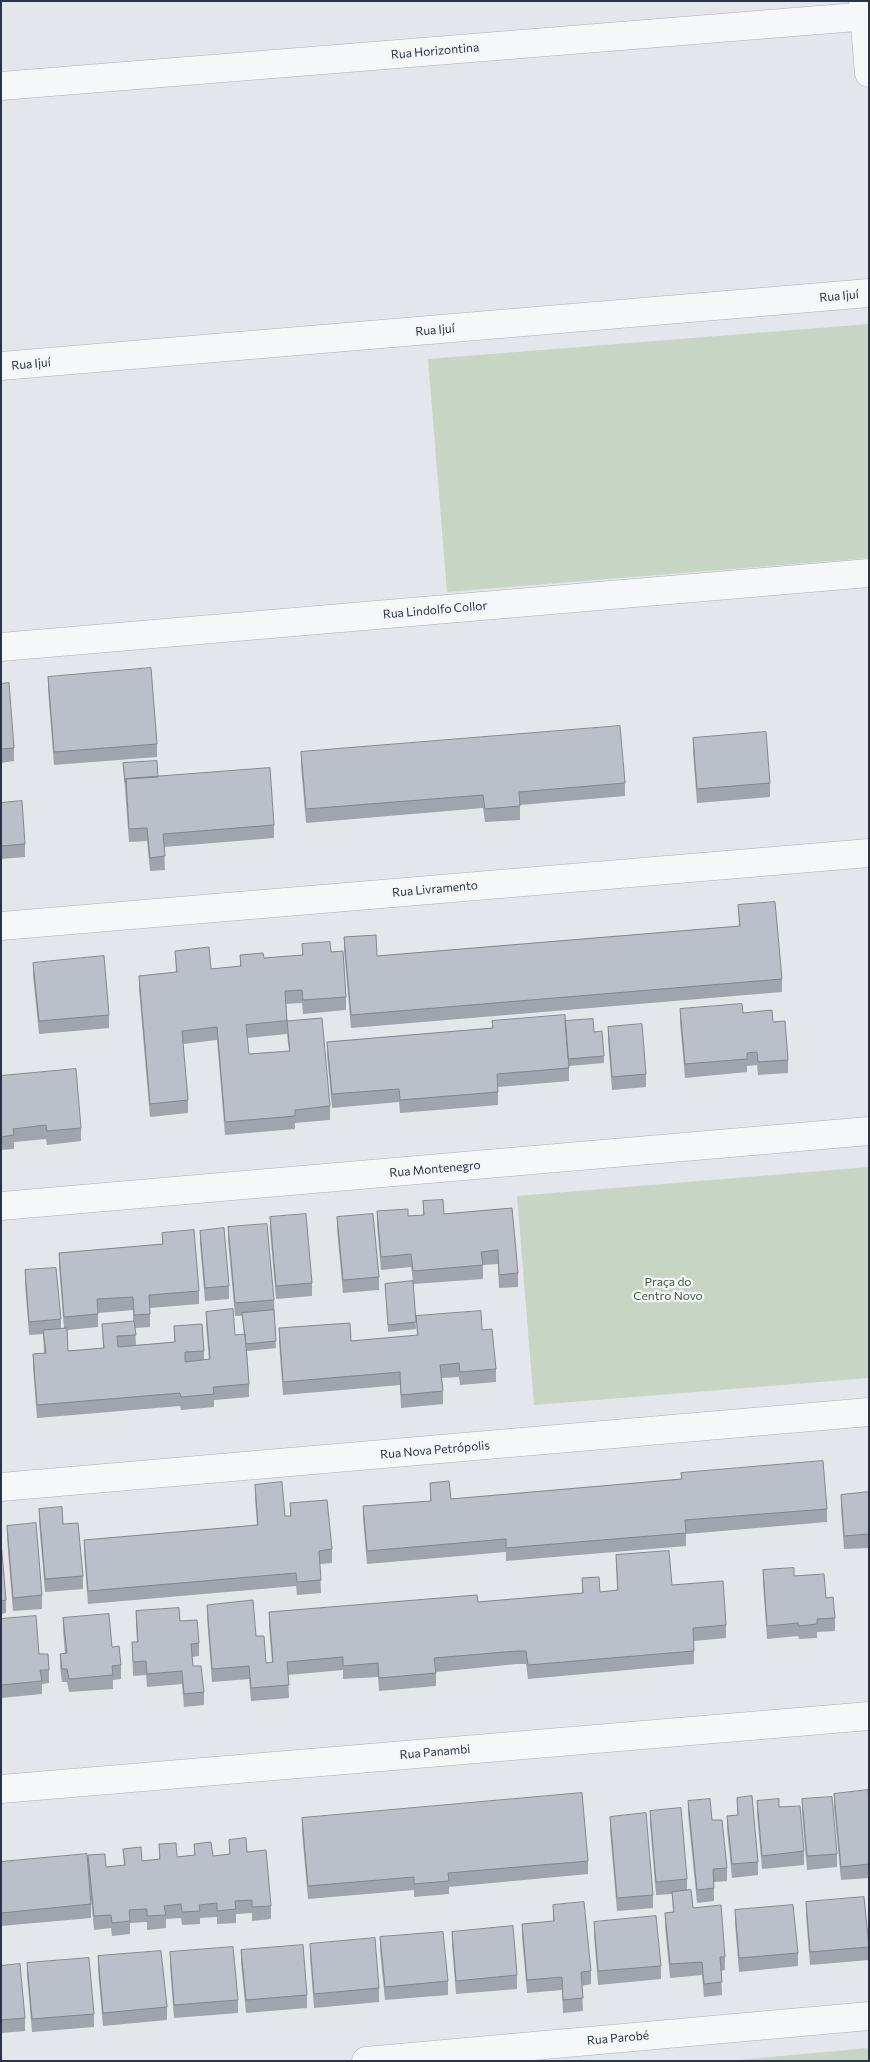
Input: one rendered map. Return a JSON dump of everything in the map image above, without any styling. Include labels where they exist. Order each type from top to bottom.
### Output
[{"type":"street","points":[[865,12],[869,72]]},
{"type":"street","name":"Rua Horizontina","points":[[1,86],[865,12]]},
{"type":"street","name":"Rua Ijuí","points":[[1,366],[869,293]]},
{"type":"street","name":"Rua Lindolfo Collor","points":[[1,647],[869,573]]},
{"type":"street","name":"Rua Livramento","points":[[1,926],[869,853]]},
{"type":"street","name":"Rua Montenegro","points":[[1,1206],[869,1131]]},
{"type":"street","name":"Rua Nova Petrópolis","points":[[1,1487],[869,1412]]},
{"type":"street","name":"Rua Panambi","points":[[1,1789],[869,1716]]},
{"type":"street","name":"Rua Parobé","points":[[366,2061],[869,2016]]},
{"type":"green space","points":[[869,324],[869,558],[447,592],[428,359]]},
{"type":"green space","name":"Praça do Centro Novo","points":[[869,1167],[869,1378],[534,1405],[517,1196]]},
{"type":"green space","points":[[869,2048],[869,2061],[726,2061]]},
{"type":"building","points":[[151,668],[157,744],[54,752],[48,677]]},
{"type":"building","points":[[9,683],[14,748],[1,749],[1,684]]},
{"type":"building","points":[[620,726],[625,783],[519,792],[520,806],[485,809],[483,795],[306,809],[301,752]]},
{"type":"building","points":[[766,732],[770,783],[697,789],[693,738]]},
{"type":"building","points":[[157,761],[158,777],[126,779],[125,782],[123,763]]},
{"type":"building","points":[[270,768],[274,825],[163,834],[165,856],[150,858],[147,828],[129,829],[126,779]]},
{"type":"building","points":[[22,801],[25,844],[1,846],[1,803]]},
{"type":"building","points":[[775,902],[782,979],[351,1015],[344,937],[376,935],[377,956],[740,926],[738,905]]},
{"type":"building","points":[[330,942],[331,952],[343,951],[346,997],[303,1000],[302,990],[285,991],[287,1021],[322,1018],[330,1106],[295,1110],[295,1116],[225,1122],[217,1027],[182,1031],[188,1100],[150,1104],[139,976],[177,972],[175,951],[209,947],[211,969],[241,966],[240,955],[263,953],[264,958],[303,955],[302,944]],"holes":[[[287,1021],[290,1051],[249,1054],[246,1025]]]},
{"type":"building","points":[[104,956],[109,1015],[39,1021],[33,963]]},
{"type":"building","points":[[742,1004],[743,1013],[772,1010],[773,1022],[785,1021],[788,1060],[758,1062],[757,1052],[747,1053],[747,1059],[685,1064],[680,1009]]},
{"type":"building","points":[[565,1015],[569,1068],[497,1074],[498,1092],[400,1100],[399,1089],[332,1094],[327,1042],[493,1028],[492,1021]]},
{"type":"building","points":[[593,1019],[594,1032],[602,1031],[604,1056],[568,1059],[565,1021]]},
{"type":"building","points":[[642,1024],[646,1074],[612,1077],[608,1027]]},
{"type":"building","points":[[76,1069],[81,1128],[47,1131],[46,1125],[13,1129],[14,1135],[1,1137],[1,1076]]},
{"type":"building","points":[[443,1200],[444,1214],[512,1208],[518,1273],[499,1275],[498,1250],[481,1252],[483,1265],[413,1271],[411,1254],[381,1257],[377,1211],[408,1209],[408,1216],[424,1215],[423,1201]]},
{"type":"building","points":[[306,1214],[312,1283],[276,1286],[270,1217]]},
{"type":"building","points":[[373,1214],[379,1277],[343,1280],[337,1217]]},
{"type":"building","points":[[267,1224],[274,1300],[235,1303],[228,1227]]},
{"type":"building","points":[[224,1228],[229,1286],[205,1288],[200,1231]]},
{"type":"building","points":[[194,1230],[199,1291],[149,1295],[150,1314],[134,1315],[133,1297],[97,1299],[98,1314],[64,1317],[59,1253],[163,1244],[162,1233]]},
{"type":"building","points":[[56,1268],[61,1319],[29,1322],[25,1270]]},
{"type":"building","points":[[413,1281],[416,1322],[388,1325],[385,1284]]},
{"type":"building","points":[[233,1309],[235,1335],[245,1334],[249,1384],[213,1387],[214,1394],[181,1397],[180,1393],[37,1405],[33,1354],[46,1353],[43,1330],[67,1328],[68,1351],[104,1348],[102,1324],[134,1321],[136,1335],[117,1336],[118,1347],[175,1342],[174,1326],[202,1324],[204,1351],[185,1352],[185,1362],[210,1359],[206,1312]]},
{"type":"building","points":[[274,1310],[276,1341],[246,1344],[242,1313]]},
{"type":"building","points":[[481,1311],[482,1330],[492,1329],[496,1369],[460,1372],[459,1363],[440,1365],[443,1391],[401,1395],[400,1372],[283,1382],[279,1328],[350,1323],[351,1341],[418,1335],[416,1316]]},
{"type":"building","points":[[823,1461],[827,1509],[685,1520],[686,1533],[506,1548],[506,1539],[367,1551],[363,1506],[431,1501],[430,1483],[449,1481],[451,1499],[682,1479],[681,1473]]},
{"type":"building","points":[[282,1482],[285,1516],[291,1516],[290,1503],[327,1500],[332,1549],[319,1551],[321,1580],[297,1582],[296,1573],[88,1591],[84,1540],[258,1525],[255,1485]]},
{"type":"building","points":[[869,1492],[869,1534],[844,1536],[841,1495]]},
{"type":"building","points":[[62,1507],[63,1524],[78,1523],[83,1576],[45,1579],[39,1509]]},
{"type":"building","points":[[36,1523],[42,1595],[13,1598],[7,1526]]},
{"type":"building","points":[[1,1541],[6,1600],[1,1601]]},
{"type":"building","points":[[669,1551],[672,1585],[723,1581],[726,1625],[693,1628],[694,1651],[528,1665],[526,1651],[434,1658],[436,1673],[379,1678],[378,1663],[343,1666],[343,1657],[287,1662],[289,1685],[251,1688],[249,1666],[212,1669],[207,1605],[253,1600],[256,1636],[264,1636],[266,1663],[273,1662],[269,1612],[477,1595],[478,1602],[583,1593],[582,1578],[599,1577],[600,1592],[618,1590],[616,1555]]},
{"type":"building","points":[[794,1568],[794,1576],[824,1574],[826,1598],[833,1597],[835,1618],[817,1619],[817,1624],[799,1626],[798,1623],[767,1626],[763,1570]]},
{"type":"building","points":[[179,1608],[180,1621],[197,1620],[199,1643],[191,1644],[193,1666],[201,1666],[204,1692],[184,1694],[182,1671],[147,1674],[146,1661],[133,1662],[132,1642],[138,1642],[136,1611]]},
{"type":"building","points":[[109,1614],[112,1647],[119,1646],[121,1665],[112,1666],[113,1675],[69,1679],[67,1669],[62,1669],[60,1654],[67,1653],[63,1618]]},
{"type":"building","points":[[36,1616],[39,1654],[48,1654],[49,1670],[40,1670],[42,1681],[1,1685],[1,1619]]},
{"type":"building","points":[[868,1790],[869,1864],[841,1867],[834,1794]]},
{"type":"building","points":[[582,1793],[588,1861],[448,1873],[449,1881],[414,1884],[414,1877],[308,1886],[302,1818]]},
{"type":"building","points":[[752,1796],[758,1862],[732,1864],[727,1816],[738,1815],[737,1798]]},
{"type":"building","points":[[832,1797],[837,1854],[807,1856],[802,1799]]},
{"type":"building","points":[[710,1799],[712,1820],[722,1820],[727,1868],[713,1869],[714,1888],[697,1890],[688,1801]]},
{"type":"building","points":[[779,1799],[779,1807],[800,1806],[804,1851],[762,1856],[757,1801]]},
{"type":"building","points":[[681,1808],[687,1879],[656,1882],[650,1811]]},
{"type":"building","points":[[646,1813],[653,1895],[617,1898],[610,1817]]},
{"type":"building","points":[[246,1838],[247,1852],[266,1850],[271,1906],[252,1907],[252,1900],[235,1901],[236,1909],[217,1911],[217,1903],[199,1905],[200,1911],[182,1912],[181,1904],[164,1906],[166,1915],[147,1916],[147,1909],[129,1910],[130,1921],[112,1923],[111,1915],[94,1916],[88,1855],[105,1854],[106,1867],[125,1865],[123,1849],[141,1847],[142,1861],[160,1859],[159,1844],[176,1843],[177,1857],[195,1855],[194,1844],[211,1842],[213,1856],[230,1854],[229,1840]]},
{"type":"building","points":[[87,1854],[91,1904],[1,1913],[1,1862]]},
{"type":"building","points":[[691,1890],[693,1908],[721,1905],[725,1957],[720,1957],[722,1982],[704,1984],[702,1962],[670,1964],[665,1913],[674,1912],[672,1892]]},
{"type":"building","points":[[864,1897],[869,1947],[810,1952],[806,1902]]},
{"type":"building","points":[[584,1902],[591,1971],[581,1972],[583,1998],[563,2000],[562,1977],[527,1980],[522,1924],[554,1921],[553,1905]]},
{"type":"building","points":[[793,1905],[798,1953],[739,1958],[735,1910]]},
{"type":"building","points":[[656,1916],[661,1966],[598,1971],[594,1922]]},
{"type":"building","points":[[513,1926],[517,1975],[456,1981],[452,1932]]},
{"type":"building","points":[[443,1932],[448,1981],[385,1987],[380,1937]]},
{"type":"building","points":[[375,1938],[379,1988],[314,1994],[310,1944]]},
{"type":"building","points":[[303,1945],[307,1995],[246,2000],[241,1950]]},
{"type":"building","points":[[233,1947],[238,2000],[174,2005],[170,1952]]},
{"type":"building","points":[[161,1951],[167,2007],[103,2013],[98,1956]]},
{"type":"building","points":[[89,1958],[94,2014],[32,2019],[27,1963]]},
{"type":"building","points":[[20,1964],[25,2018],[1,2020],[1,1966]]}]
